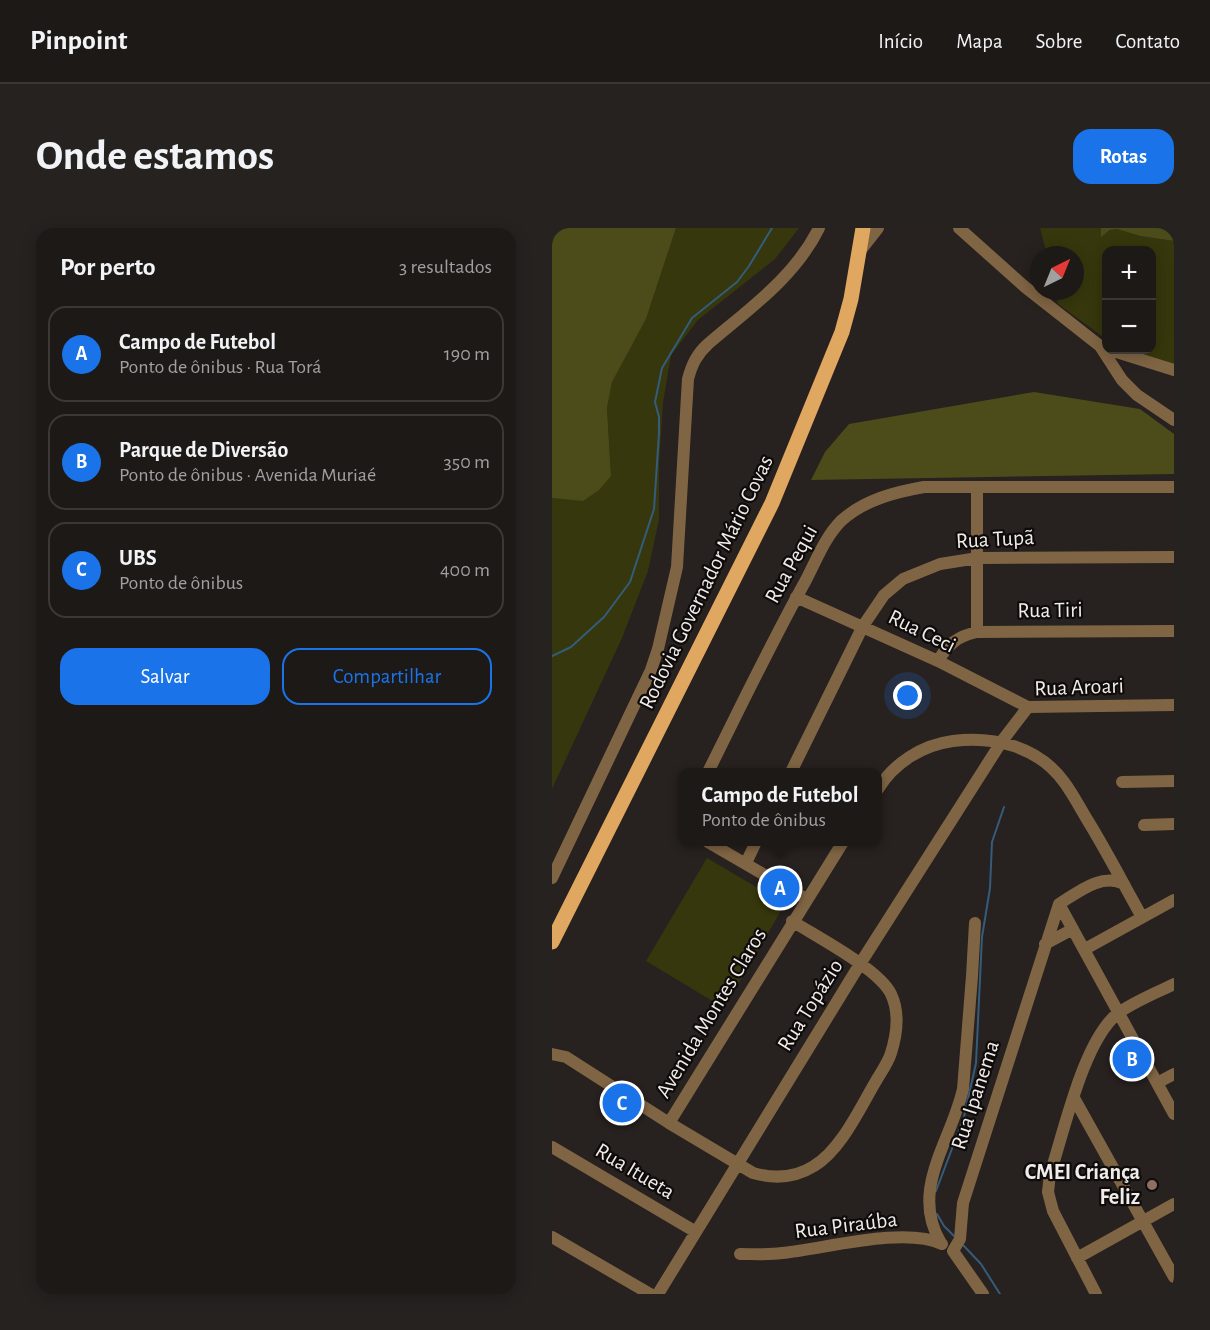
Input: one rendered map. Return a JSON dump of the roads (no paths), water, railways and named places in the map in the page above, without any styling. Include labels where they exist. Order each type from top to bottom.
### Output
[{"type":"main road","name":"Rodovia Governador Mário Covas","points":[[552,942],[772,502],[843,332],[863,228]]},
{"type":"street","points":[[552,878],[651,670],[658,649],[677,567],[688,379],[693,363],[699,352],[771,291],[789,272],[805,252],[819,228]]},
{"type":"street","points":[[860,251],[878,228]]},
{"type":"street","points":[[959,228],[1025,287],[1102,345]]},
{"type":"street","points":[[1109,354],[1122,380],[1137,395],[1174,420]]},
{"type":"street","points":[[1125,354],[1174,370]]},
{"type":"street","name":"Rua Pequi","points":[[710,768],[796,597],[832,531],[860,507],[892,494],[924,486],[1174,487]]},
{"type":"street","points":[[977,487],[977,632]]},
{"type":"street","name":"Rua Tupã","points":[[793,768],[863,626],[884,595],[903,579],[940,564],[978,558],[1174,557]]},
{"type":"street","name":"Rua Ceci","points":[[796,597],[938,661],[1028,707]]},
{"type":"street","name":"Rua Tiri","points":[[938,661],[954,640],[965,634],[977,632],[1174,631]]},
{"type":"street","name":"Rua Aroari","points":[[1002,741],[1028,707],[1174,705]]},
{"type":"street","points":[[882,784],[901,762],[926,749],[947,742],[1002,741],[1028,751],[1064,781],[1142,917]]},
{"type":"street","name":"Rua Topázio","points":[[658,1294],[860,964],[1002,741]]},
{"type":"street","points":[[1122,782],[1174,781]]},
{"type":"street","points":[[1144,825],[1174,824]]},
{"type":"street","points":[[716,846],[806,899]]},
{"type":"street","points":[[746,862],[754,846]]},
{"type":"street","name":"Avenida Montes Claros","points":[[552,1054],[566,1057],[669,1122],[840,846]]},
{"type":"street","points":[[1094,884],[1104,869],[1104,848]]},
{"type":"street","points":[[1124,884],[1113,880],[1094,884],[1059,904],[1174,1114]]},
{"type":"street","points":[[1084,949],[1174,900]]},
{"type":"street","name":"Rua Ipanema","points":[[953,1251],[960,1239],[963,1203],[970,1175],[1059,904]]},
{"type":"street","points":[[669,1122],[753,1173],[781,1178],[798,1174],[825,1159],[850,1124],[890,1055],[897,1020],[896,1007],[890,993],[878,977],[792,921]]},
{"type":"street","points":[[941,1243],[930,1219],[928,1196],[934,1171],[959,1107],[963,1089],[975,923]]},
{"type":"street","points":[[1045,944],[1073,929]]},
{"type":"street","points":[[1096,1294],[1053,1211],[1048,1192],[1050,1174],[1092,1048],[1107,1024],[1119,1013],[1174,984]]},
{"type":"street","points":[[1157,1083],[1174,1074]]},
{"type":"street","points":[[1074,1098],[1174,1277]]},
{"type":"street","name":"Rua Itueta","points":[[552,1147],[696,1232]]},
{"type":"street","points":[[1077,1258],[1174,1204]]},
{"type":"street","points":[[552,1237],[650,1294]]},
{"type":"street","name":"Rua Piraúba","points":[[740,1254],[782,1253],[880,1239],[920,1238],[941,1243],[953,1251]]},
{"type":"street","points":[[953,1251],[983,1294]]},
{"type":"waterway","points":[[552,656],[571,647],[604,617],[630,582],[654,509],[659,433],[659,417],[655,402],[662,368],[692,318],[737,282],[772,228]]},
{"type":"waterway","points":[[936,1191],[964,1117],[976,1063],[982,937],[990,888],[992,842],[1004,807]]},
{"type":"waterway","points":[[937,1214],[954,1236]]},
{"type":"waterway","points":[[963,1245],[981,1264],[1000,1294]]},
{"type":"place","name":"Campo de Futebol","points":[[780,888]]},
{"type":"place","name":"Parque de Diversão","points":[[1132,1059]]},
{"type":"place","name":"UBS","points":[[622,1103]]},
{"type":"place","name":"CMEI Criança Feliz","points":[[1152,1185]]}]
